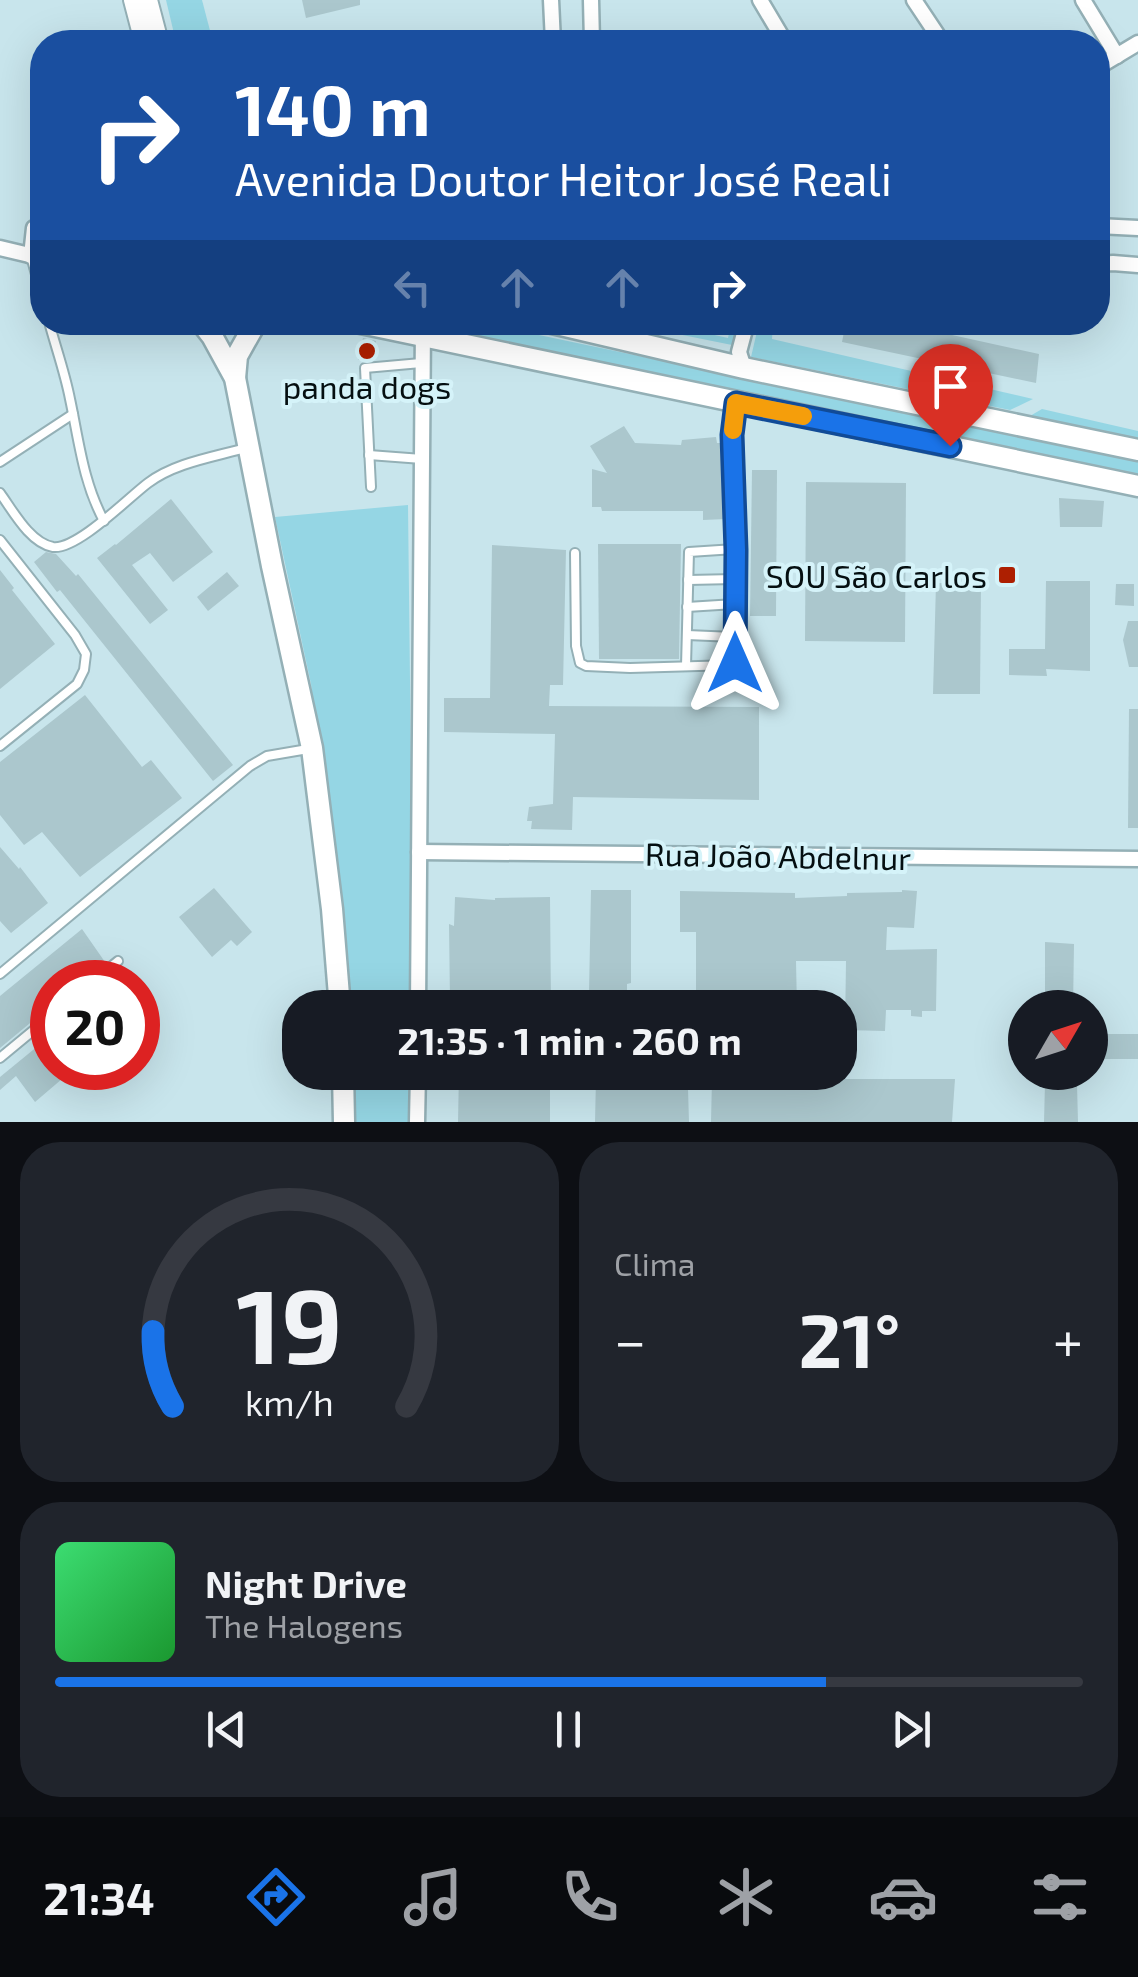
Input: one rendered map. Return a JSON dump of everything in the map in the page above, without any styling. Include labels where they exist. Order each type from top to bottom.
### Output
[{"type":"main road","points":[[211,335],[234,378],[312,748],[339,990]]},
{"type":"main road","points":[[234,378],[238,356],[249,335]]},
{"type":"main road","points":[[448,335],[736,403],[1138,486]]},
{"type":"main road","points":[[604,335],[1138,450]]},
{"type":"main road","points":[[670,387],[677,352]]},
{"type":"main road","points":[[736,403],[744,368]]},
{"type":"main road","points":[[343,1090],[344,1122]]},
{"type":"street","points":[[133,0],[141,30]]},
{"type":"street","points":[[148,0],[156,30]]},
{"type":"street","points":[[551,0],[552,30]]},
{"type":"street","points":[[591,0],[592,30]]},
{"type":"street","points":[[760,0],[777,30]]},
{"type":"street","points":[[914,0],[934,30]]},
{"type":"street","points":[[1083,0],[1101,30]]},
{"type":"street","points":[[1110,60],[1138,42]]},
{"type":"street","points":[[1110,46],[1116,56]]},
{"type":"street","points":[[1110,227],[1138,228]]},
{"type":"street","points":[[0,248],[30,255]]},
{"type":"street","points":[[1110,265],[1138,266]]},
{"type":"street","points":[[418,990],[422,335]]},
{"type":"street","points":[[744,335],[740,352],[744,368]]},
{"type":"street","name":"Rua João Abdelnur","points":[[419,852],[1138,858]]},
{"type":"street","points":[[417,1122],[418,1090]]},
{"type":"lane","points":[[53,335],[83,466],[104,521]]},
{"type":"lane","points":[[371,487],[365,368],[423,363]]},
{"type":"lane","points":[[576,554],[576,646],[580,663],[630,668],[733,665],[736,550],[732,435],[736,403]]},
{"type":"lane","points":[[0,462],[73,414]]},
{"type":"lane","points":[[0,494],[31,534],[43,543],[64,546],[104,521],[170,469],[248,447]]},
{"type":"lane","points":[[369,455],[422,459]]},
{"type":"lane","points":[[0,540],[86,654],[78,684],[0,746]]},
{"type":"lane","points":[[686,666],[689,552],[736,550]]},
{"type":"lane","points":[[688,580],[735,580]]},
{"type":"lane","points":[[688,606],[735,604]]},
{"type":"lane","points":[[687,635],[734,637]]},
{"type":"lane","points":[[0,974],[250,766],[266,756],[312,748]]},
{"type":"lane","points":[[0,1058],[30,1033]]},
{"type":"shaded area","points":[[166,0],[202,0],[210,30],[173,30]]},
{"type":"shaded area","points":[[455,335],[539,335],[1138,461],[1138,479]]},
{"type":"shaded area","points":[[682,335],[728,338],[735,335],[732,345]]},
{"type":"shaded area","points":[[756,335],[772,335],[772,339],[1033,399],[1010,410],[751,357]]},
{"type":"shaded area","points":[[1042,409],[1138,431],[1138,440],[1030,416]]},
{"type":"shaded area","points":[[408,505],[410,990],[344,990],[311,684],[275,517]]},
{"type":"shaded area","points":[[350,1090],[409,1090],[408,1122],[352,1122]]},
{"type":"building","points":[[302,0],[360,0],[360,5],[306,18]]},
{"type":"building","points":[[843,335],[952,335],[1039,354],[1036,383],[842,342]]},
{"type":"building","name":"panda dogs","points":[[363,338],[376,341],[371,360],[358,360]]},
{"type":"building","points":[[624,426],[635,443],[681,445],[682,440],[716,437],[717,443],[725,443],[726,519],[703,520],[703,511],[602,511],[601,507],[592,507],[592,469],[607,473],[590,446]]},
{"type":"building","points":[[752,470],[777,470],[776,616],[750,616]]},
{"type":"building","points":[[806,482],[906,483],[905,642],[805,641]]},
{"type":"building","points":[[1059,498],[1104,501],[1102,527],[1060,527]]},
{"type":"building","points":[[171,499],[213,552],[173,582],[150,553],[132,565],[168,610],[150,624],[97,558]]},
{"type":"building","points":[[598,544],[681,544],[679,659],[599,659]]},
{"type":"building","points":[[492,545],[566,550],[563,685],[550,685],[549,706],[759,707],[759,800],[573,797],[572,830],[531,829],[532,821],[527,821],[529,807],[553,804],[555,734],[444,732],[444,698],[490,698]]},
{"type":"building","points":[[46,552],[56,554],[78,574],[233,765],[213,781],[34,562]]},
{"type":"building","points":[[0,570],[55,644],[0,689]]},
{"type":"building","points":[[227,572],[239,586],[208,611],[197,597]]},
{"type":"building","points":[[1046,581],[1090,581],[1090,671],[1046,669],[1047,676],[1009,675],[1009,649],[1045,649]]},
{"type":"building","points":[[936,583],[981,584],[980,694],[933,694]]},
{"type":"building","points":[[1116,584],[1134,584],[1134,606],[1115,605]]},
{"type":"building","points":[[1128,621],[1138,621],[1138,667],[1129,667],[1123,640]]},
{"type":"building","points":[[85,695],[142,767],[151,760],[182,798],[80,877],[42,832],[24,845],[0,815],[0,762]]},
{"type":"building","points":[[1129,709],[1138,709],[1138,828],[1128,828]]},
{"type":"building","points":[[0,847],[48,903],[11,933],[0,921]]},
{"type":"building","points":[[214,888],[252,932],[237,946],[231,940],[212,957],[179,917]]},
{"type":"building","points":[[591,890],[631,890],[631,983],[627,990],[589,990]]},
{"type":"building","points":[[680,891],[795,893],[795,898],[917,891],[914,928],[887,927],[886,950],[937,949],[936,1011],[922,1011],[922,1017],[911,1016],[911,1010],[886,1010],[885,1031],[857,1030],[857,990],[846,990],[846,961],[796,961],[797,990],[696,990],[696,932],[680,932]]},
{"type":"building","points":[[455,897],[550,897],[551,990],[450,990],[449,924],[454,926]]},
{"type":"building","points":[[82,929],[104,960],[44,960]]},
{"type":"building","points":[[1045,942],[1074,944],[1073,990],[1045,990]]},
{"type":"building","points":[[30,971],[30,1023],[0,1048],[0,996]]},
{"type":"building","points":[[1108,1034],[1138,1034],[1138,1059],[1108,1059]]},
{"type":"building","points":[[30,1052],[30,1090],[49,1090],[35,1102],[16,1076],[0,1090],[0,1077]]},
{"type":"building","points":[[857,1079],[955,1079],[952,1122],[711,1122],[712,1090],[857,1090]]},
{"type":"building","points":[[459,1090],[550,1090],[550,1122],[458,1122]]},
{"type":"building","points":[[596,1090],[688,1090],[689,1122],[595,1122]]},
{"type":"building","points":[[1045,1090],[1077,1090],[1078,1122],[1044,1122]]},
{"type":"slow traffic","points":[[733,430],[736,403],[803,416]]},
{"type":"place","name":"panda dogs","points":[[367,351]]},
{"type":"place","name":"SOU São Carlos","points":[[1007,575]]},
{"type":"route","points":[[735,663],[732,435],[736,403],[950,446]]}]
